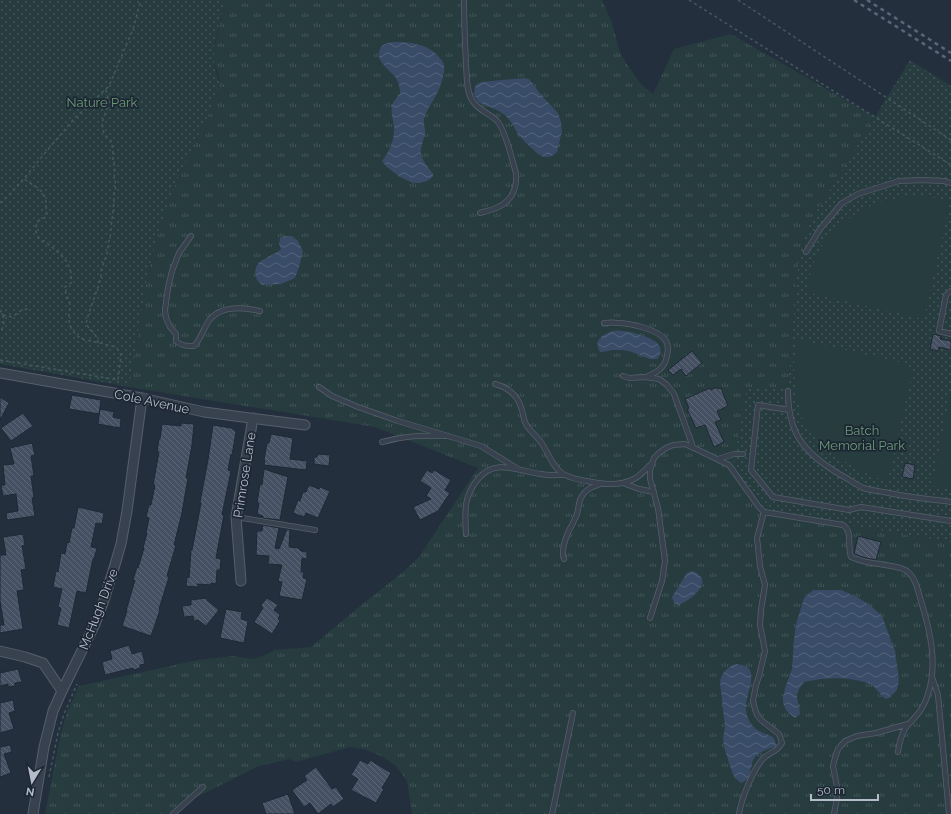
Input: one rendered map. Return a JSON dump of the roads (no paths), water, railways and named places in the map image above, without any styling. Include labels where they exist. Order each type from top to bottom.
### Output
[{"type":"street","name":"Cole Avenue","points":[[0,373],[142,398],[204,412],[305,425]]},
{"type":"street","name":"McHugh Drive","points":[[33,814],[44,747],[53,711],[95,624],[121,544],[127,511],[142,398]]},
{"type":"street","name":"Primrose Lane","points":[[241,581],[236,517],[254,418]]},
{"type":"street","points":[[0,651],[44,663],[62,691]]},
{"type":"lane","points":[[464,0],[464,35],[468,90],[473,102],[478,108],[498,122],[503,130],[517,180],[512,195],[502,206],[480,214]]},
{"type":"lane","points":[[806,252],[820,229],[842,203],[858,194],[899,181],[922,180],[944,181],[951,183]]},
{"type":"lane","points":[[191,236],[179,253],[172,271],[164,310],[170,327],[176,334],[176,341],[181,345],[194,346],[199,341],[208,321],[221,311],[239,308],[260,310]]},
{"type":"lane","points":[[951,291],[946,295],[939,331],[951,333]]},
{"type":"lane","points":[[604,323],[617,323],[646,328],[666,340],[668,349],[664,366],[656,373],[646,377]]},
{"type":"lane","points":[[623,376],[630,378],[646,377],[658,379],[667,385],[674,394],[693,448]]},
{"type":"lane","points":[[495,384],[508,389],[519,401],[528,428],[540,440],[555,465],[562,473],[574,478],[602,484]]},
{"type":"lane","points":[[319,387],[332,396],[358,407],[398,421],[481,446],[518,469]]},
{"type":"lane","points":[[788,391],[788,404],[792,424],[800,441],[809,452],[826,466],[864,488],[910,498],[951,502]]},
{"type":"lane","points":[[789,410],[758,405],[750,470],[773,497],[849,510],[861,507],[951,521]]},
{"type":"lane","points":[[382,442],[397,438],[422,435],[449,436]]},
{"type":"lane","points":[[650,618],[662,581],[665,562],[658,508],[651,484],[650,470],[654,458],[659,453],[673,445],[685,444],[729,465],[764,512],[843,525],[849,533],[851,557],[906,570],[912,577],[917,587],[932,647],[932,676],[928,694],[918,714],[905,729],[898,752]]},
{"type":"lane","points":[[718,459],[734,454],[743,454]]},
{"type":"lane","points":[[564,559],[563,552],[566,538],[576,517],[582,496],[588,489],[602,484],[626,482],[635,478],[652,464]]},
{"type":"lane","points":[[466,534],[466,498],[473,484],[486,471],[494,467],[504,467],[552,476],[567,475]]},
{"type":"lane","points":[[622,483],[654,492]]},
{"type":"lane","points":[[739,814],[740,806],[751,778],[759,764],[765,757],[780,748],[782,743],[779,734],[757,715],[753,701],[765,651],[760,626],[765,585],[760,566],[757,538],[764,512]]},
{"type":"lane","points":[[236,517],[315,530]]},
{"type":"lane","points":[[932,676],[938,695],[949,814]]},
{"type":"lane","points":[[552,814],[573,713]]},
{"type":"lane","points":[[834,814],[837,798],[837,787],[833,766],[838,748],[845,741],[857,736],[876,733],[908,724]]},
{"type":"lane","points":[[173,814],[203,787]]},
{"type":"water","points":[[394,42],[413,43],[430,49],[443,62],[444,65],[444,74],[440,86],[424,119],[425,132],[421,148],[421,155],[433,176],[432,178],[421,183],[407,181],[397,175],[382,161],[390,149],[393,140],[394,126],[392,107],[400,92],[399,84],[396,78],[381,61],[379,53],[383,46]]},
{"type":"water","points":[[524,78],[529,79],[558,113],[562,131],[557,152],[552,156],[547,157],[538,154],[518,134],[505,115],[478,102],[474,94],[477,84],[482,82]]},
{"type":"water","points":[[292,236],[298,241],[303,251],[295,278],[281,284],[262,285],[257,280],[255,270],[262,260],[281,249],[279,244],[280,238]]},
{"type":"water","points":[[612,331],[630,332],[654,341],[658,344],[661,350],[660,355],[657,359],[650,359],[629,351],[613,350],[600,352],[598,348],[598,341],[602,336]]},
{"type":"water","points":[[692,571],[697,573],[702,578],[700,588],[692,597],[682,604],[679,605],[674,603],[672,597],[687,573]]},
{"type":"water","points":[[813,590],[841,590],[857,597],[871,606],[882,616],[895,651],[899,680],[897,690],[889,698],[886,699],[871,684],[864,682],[841,678],[819,679],[804,682],[800,687],[797,698],[800,714],[795,718],[786,710],[783,703],[783,698],[792,669],[796,624],[804,598]]},
{"type":"water","points":[[736,664],[745,666],[750,670],[751,681],[746,703],[746,710],[749,720],[758,730],[771,736],[776,745],[762,751],[756,756],[752,763],[748,778],[741,783],[735,778],[732,772],[724,747],[723,738],[725,728],[720,682],[725,671]]},
{"type":"railway","points":[[854,0],[951,61]]},
{"type":"railway","points":[[867,0],[951,53]]},
{"type":"park label","name":"Nature Park","points":[[102,102]]},
{"type":"park label","name":"Batch Memorial Park","points":[[862,438]]}]
